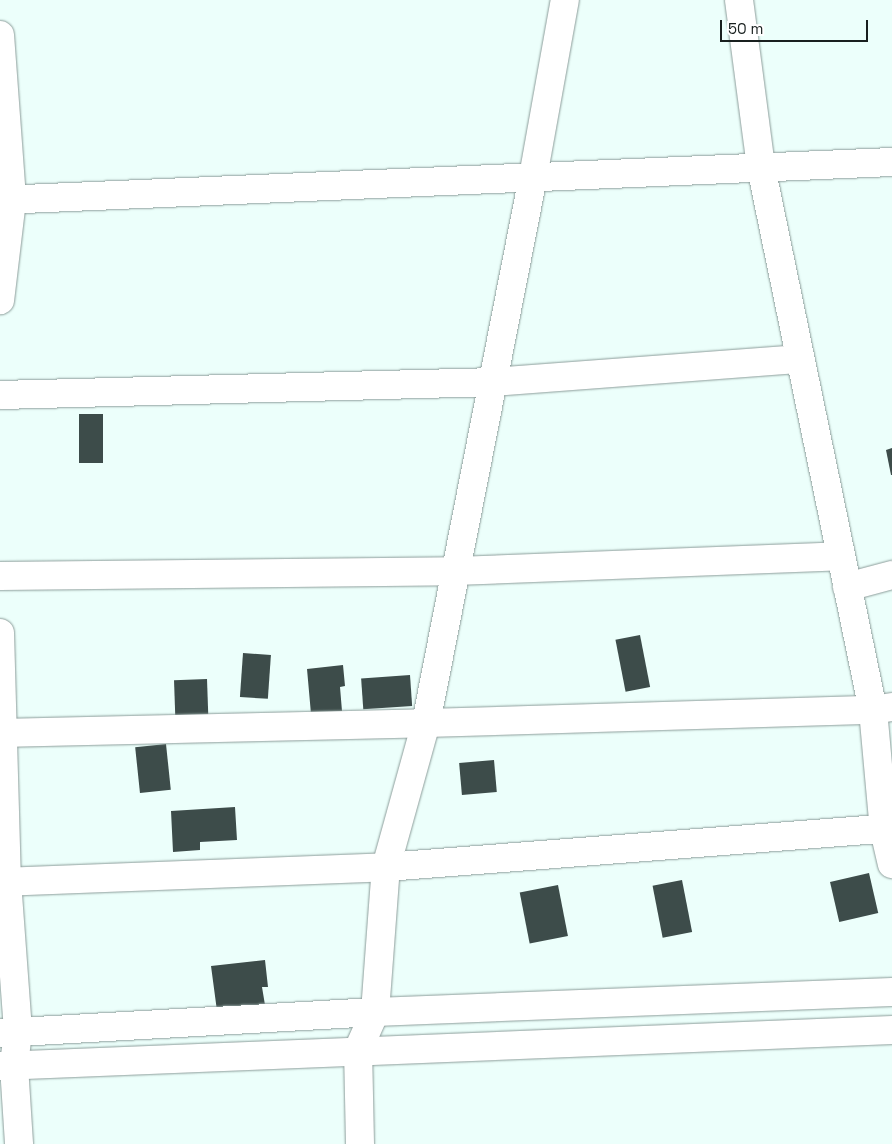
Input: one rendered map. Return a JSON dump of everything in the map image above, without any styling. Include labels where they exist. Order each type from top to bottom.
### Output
[{"type":"street","points":[[360,1144],[358,1050],[374,1012],[386,866],[426,724],[533,177],[564,0]]},
{"type":"street","points":[[739,0],[761,167],[847,587],[882,708],[888,829],[892,864]]},
{"type":"street","points":[[0,35],[6,200],[0,300]]},
{"type":"street","points":[[6,200],[892,162]]},
{"type":"street","points":[[0,395],[492,382],[800,359]]},
{"type":"street","points":[[0,576],[456,571],[841,556]]},
{"type":"street","points":[[847,587],[892,576]]},
{"type":"street","points":[[0,632],[4,881],[9,1032],[7,1066],[19,1144]]},
{"type":"street","points":[[2,733],[426,724],[882,708]]},
{"type":"street","points":[[4,881],[386,866],[888,829]]},
{"type":"street","points":[[9,1032],[374,1012],[892,992]]},
{"type":"street","points":[[7,1066],[358,1050],[892,1030]]},
{"type":"building","points":[[79,414],[103,414],[103,463],[79,463]]},
{"type":"building","points":[[892,448],[892,475],[891,475],[886,450]]},
{"type":"building","points":[[640,635],[650,687],[626,692],[615,640]]},
{"type":"building","points":[[243,653],[271,655],[268,699],[240,697]]},
{"type":"building","points":[[343,665],[345,686],[340,687],[342,711],[311,714],[307,669]]},
{"type":"building","points":[[410,675],[412,706],[363,709],[361,678]]},
{"type":"building","points":[[207,679],[208,716],[175,717],[174,680]]},
{"type":"building","points":[[166,744],[171,790],[140,793],[135,747]]},
{"type":"building","points":[[494,760],[497,792],[462,795],[459,763]]},
{"type":"building","points":[[235,807],[237,840],[200,842],[200,850],[173,852],[171,811]]},
{"type":"building","points":[[869,873],[878,913],[839,922],[830,882]]},
{"type":"building","points":[[682,880],[692,932],[663,938],[653,886]]},
{"type":"building","points":[[558,885],[568,936],[530,943],[520,892]]},
{"type":"building","points":[[265,960],[268,987],[262,987],[265,1005],[217,1011],[211,966]]}]
